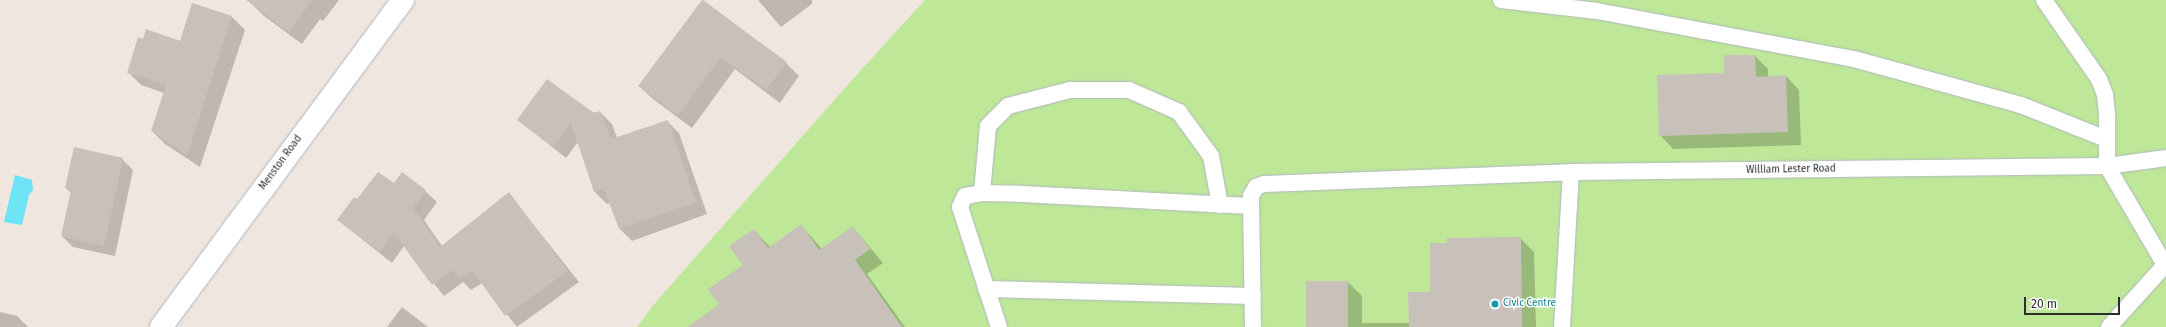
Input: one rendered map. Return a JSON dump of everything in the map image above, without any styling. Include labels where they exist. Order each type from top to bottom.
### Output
[{"type":"street","name":"Menston Road","points":[[161,327],[403,0]]},
{"type":"lane","points":[[1501,0],[1597,11],[1854,59],[2021,105],[2106,139]]},
{"type":"lane","points":[[2044,0],[2099,79],[2105,95],[2107,114],[2107,166],[2166,265],[2109,327]]},
{"type":"lane","points":[[982,193],[988,126],[1008,106],[1070,90],[1129,90],[1179,112],[1211,156],[1220,205]]},
{"type":"lane","name":"William Lester Road","points":[[1251,206],[1253,190],[1264,184],[1570,172],[2107,166],[2166,158]]},
{"type":"lane","points":[[1562,327],[1570,172]]},
{"type":"lane","points":[[999,327],[960,207],[965,196],[982,193],[1251,206],[1253,327]]},
{"type":"lane","points":[[986,289],[1253,296]]},
{"type":"green space","points":[[925,0],[2166,0],[2166,327],[637,327],[655,303],[852,80]]},
{"type":"water","points":[[15,175],[32,180],[33,190],[29,195],[22,225],[4,222]]},
{"type":"building","points":[[246,0],[312,0],[289,32]]},
{"type":"building","points":[[702,0],[787,62],[766,90],[721,57],[678,115],[638,86]]},
{"type":"building","points":[[192,3],[232,16],[187,155],[151,131],[166,85],[127,73],[138,37],[143,39],[146,29],[180,41]]},
{"type":"building","points":[[1724,55],[1755,55],[1756,77],[1786,75],[1788,132],[1659,136],[1657,75],[1724,73]]},
{"type":"building","points":[[547,79],[594,113],[600,111],[611,139],[668,120],[696,202],[619,229],[604,189],[594,192],[571,123],[553,147],[517,120]]},
{"type":"building","points":[[74,147],[123,158],[104,246],[61,236],[71,190],[65,188]]},
{"type":"building","points":[[378,172],[394,183],[402,172],[426,190],[413,208],[440,247],[509,192],[568,271],[505,316],[472,270],[459,279],[453,270],[432,285],[394,233],[380,252],[337,220],[354,197],[357,199]]},
{"type":"building","points":[[801,224],[819,250],[853,226],[870,249],[855,260],[902,327],[688,327],[719,304],[708,289],[743,265],[729,246],[754,229],[768,248]]},
{"type":"building","name":"Civic Centre","points":[[1521,237],[1522,327],[1409,327],[1408,292],[1430,292],[1430,243],[1447,243],[1447,238]]},
{"type":"building","points":[[1306,281],[1348,281],[1348,327],[1306,327]]},
{"type":"place","name":"Civic Centre","points":[[1495,304]]}]
